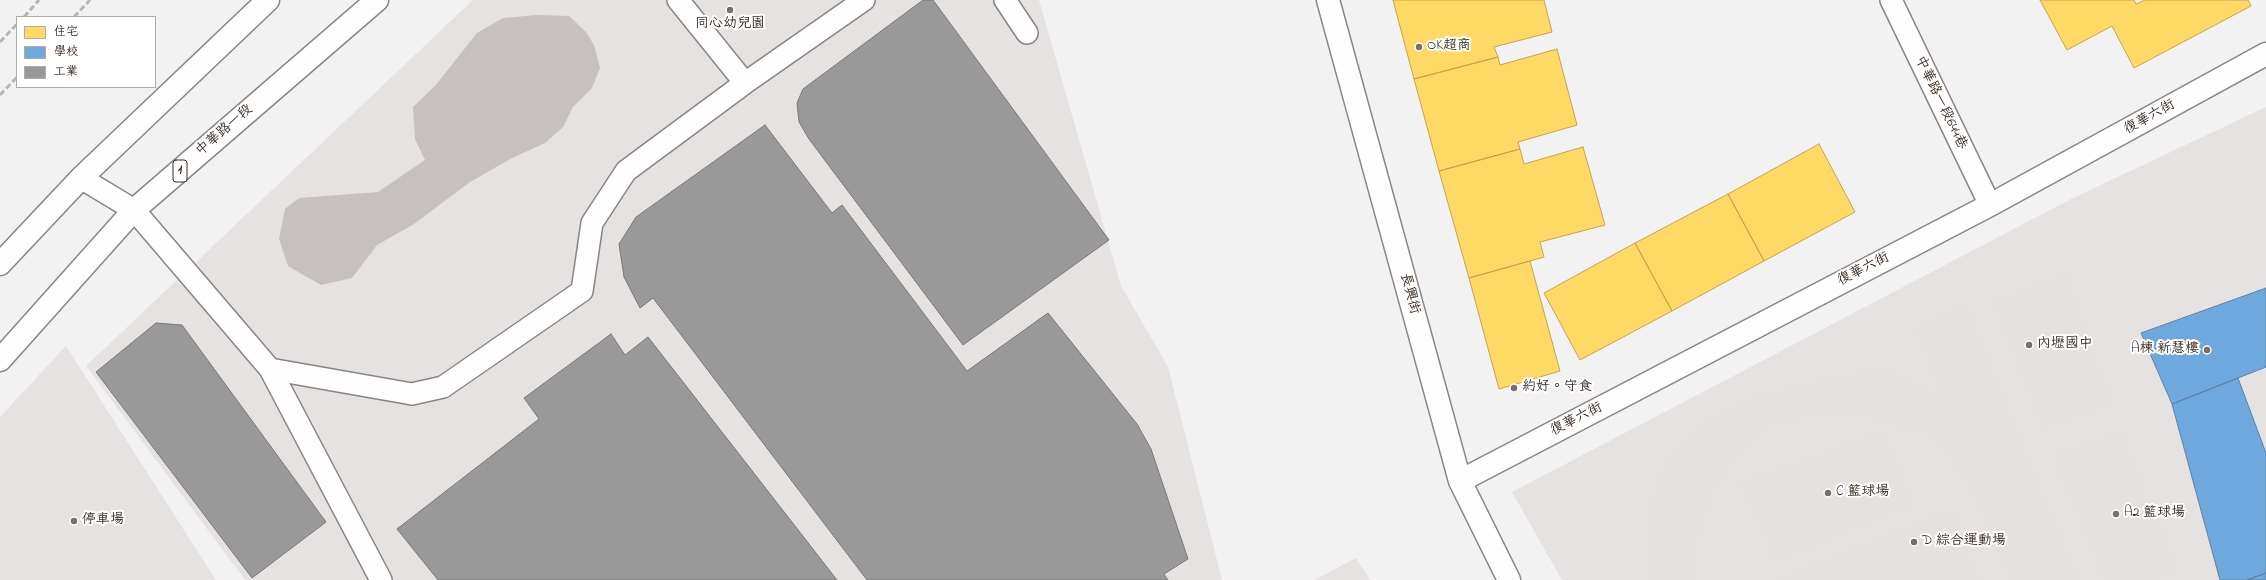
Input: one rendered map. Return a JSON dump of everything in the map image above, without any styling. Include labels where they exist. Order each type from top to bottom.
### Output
[{"type":"street","points":[[0,264],[81,178],[268,0]]},
{"type":"street","name":"中華路一段","points":[[0,360],[134,210],[377,0]]},
{"type":"street","name":"長興街","points":[[1328,0],[1460,481],[1510,580]]},
{"type":"street","name":"復華六街","points":[[1460,481],[1990,205],[2266,54]]},
{"type":"lane","points":[[678,0],[745,83]]},
{"type":"lane","points":[[270,369],[412,394],[443,387],[582,291],[592,223],[626,171],[745,83],[864,0]]},
{"type":"lane","points":[[1005,0],[1027,33]]},
{"type":"lane","name":"中華路一段644巷","points":[[1891,0],[1990,205]]},
{"type":"lane","points":[[81,178],[134,210],[270,369],[381,580]]},
{"type":"shaded area","points":[[473,0],[1039,0],[1121,286],[1168,367],[1222,580],[245,580],[86,366]]},
{"type":"shaded area","points":[[537,15],[569,16],[586,32],[594,45],[600,68],[592,88],[573,107],[563,127],[545,143],[512,158],[470,182],[414,224],[377,245],[352,278],[321,285],[288,266],[279,239],[285,209],[299,198],[378,192],[425,160],[415,139],[413,107],[435,86],[477,33],[503,18]]},
{"type":"shaded area","name":"內壢國中","points":[[2266,107],[2266,580],[1562,580],[1512,492],[2071,199]]},
{"type":"shaded area","points":[[2067,269],[2116,406],[2043,433],[1990,301]]},
{"type":"shaded area","points":[[1967,301],[2081,580],[2007,580],[1964,481],[1932,440],[1859,416],[1815,418],[1769,427],[1733,463],[1712,501],[1701,541],[1699,580],[1644,580],[1643,514],[1663,463],[1710,414],[1758,393],[1836,374],[1887,364],[1941,393],[1909,327]]},
{"type":"shaded area","name":"停車場","points":[[66,346],[216,580],[0,580],[0,417]]},
{"type":"shaded area","name":"A2 籃球場","points":[[2122,427],[2182,573],[2159,580],[2102,580],[2050,454]]},
{"type":"shaded area","name":"C 籃球場","points":[[1883,428],[1919,506],[1774,565],[1737,480]]},
{"type":"shaded area","name":"D 綜合運動場","points":[[1953,505],[1982,580],[1767,580]]},
{"type":"shaded area","points":[[1356,558],[1370,580],[1314,580]]},
{"type":"building: 住宅","points":[[1393,0],[1544,0],[1552,32],[1494,47],[1498,57],[1414,79]]},
{"type":"building: 住宅","points":[[2040,0],[2134,0],[2136,4],[2145,0],[2248,0],[2251,6],[2134,68],[2112,26],[2067,50]]},
{"type":"building: 住宅","points":[[1557,49],[1577,125],[1518,142],[1520,149],[1439,171],[1414,79],[1498,57],[1500,65]]},
{"type":"building: 住宅","points":[[1819,144],[1855,212],[1764,261],[1728,194]]},
{"type":"building: 住宅","points":[[1583,147],[1605,225],[1540,242],[1544,257],[1469,278],[1439,171],[1520,149],[1524,164]]},
{"type":"building: 住宅","points":[[1728,194],[1764,261],[1672,311],[1635,243]]},
{"type":"building: 住宅","points":[[1635,243],[1672,311],[1580,360],[1544,293]]},
{"type":"building: 住宅","points":[[1530,261],[1560,371],[1499,389],[1469,278]]},
{"type":"building: 學校","name":"A棟 新慧樓","points":[[2266,288],[2266,367],[2172,404],[2141,333]]},
{"type":"building: 學校","points":[[2238,378],[2266,453],[2266,573],[2247,580],[2220,580],[2172,404]]},
{"type":"building: 學校","points":[[2266,573],[2266,580],[2247,580]]},
{"type":"building: 工業","points":[[923,0],[933,0],[1109,240],[963,345],[809,139],[799,122],[797,103],[803,89]]},
{"type":"building: 工業","points":[[765,125],[832,213],[842,205],[967,371],[1048,313],[1137,424],[1151,449],[1188,559],[1164,574],[1168,580],[867,580],[653,298],[640,308],[624,277],[619,244],[636,217]]},
{"type":"building: 工業","points":[[156,323],[182,325],[326,522],[252,578],[96,372]]},
{"type":"building: 工業","points":[[611,334],[625,355],[648,337],[837,580],[438,580],[397,529],[539,419],[524,398]]},
{"type":"railway","points":[[25,16],[39,0]]},
{"type":"railway","points":[[75,16],[90,0]]},
{"type":"railway","points":[[0,42],[16,25]]},
{"type":"railway","points":[[0,95],[16,78]]},
{"type":"place","name":"同心幼兒園","points":[[730,10]]},
{"type":"place","name":"OK超商","points":[[1419,47]]},
{"type":"place","name":"內壢國中","points":[[2029,345]]},
{"type":"place","name":"A棟 新慧樓","points":[[2207,350]]},
{"type":"place","name":"約好。守食","points":[[1514,388]]},
{"type":"place","name":"C 籃球場","points":[[1828,493]]},
{"type":"place","name":"A2 籃球場","points":[[2116,514]]},
{"type":"place","name":"停車場","points":[[74,521]]},
{"type":"place","name":"D 綜合運動場","points":[[1914,542]]}]
